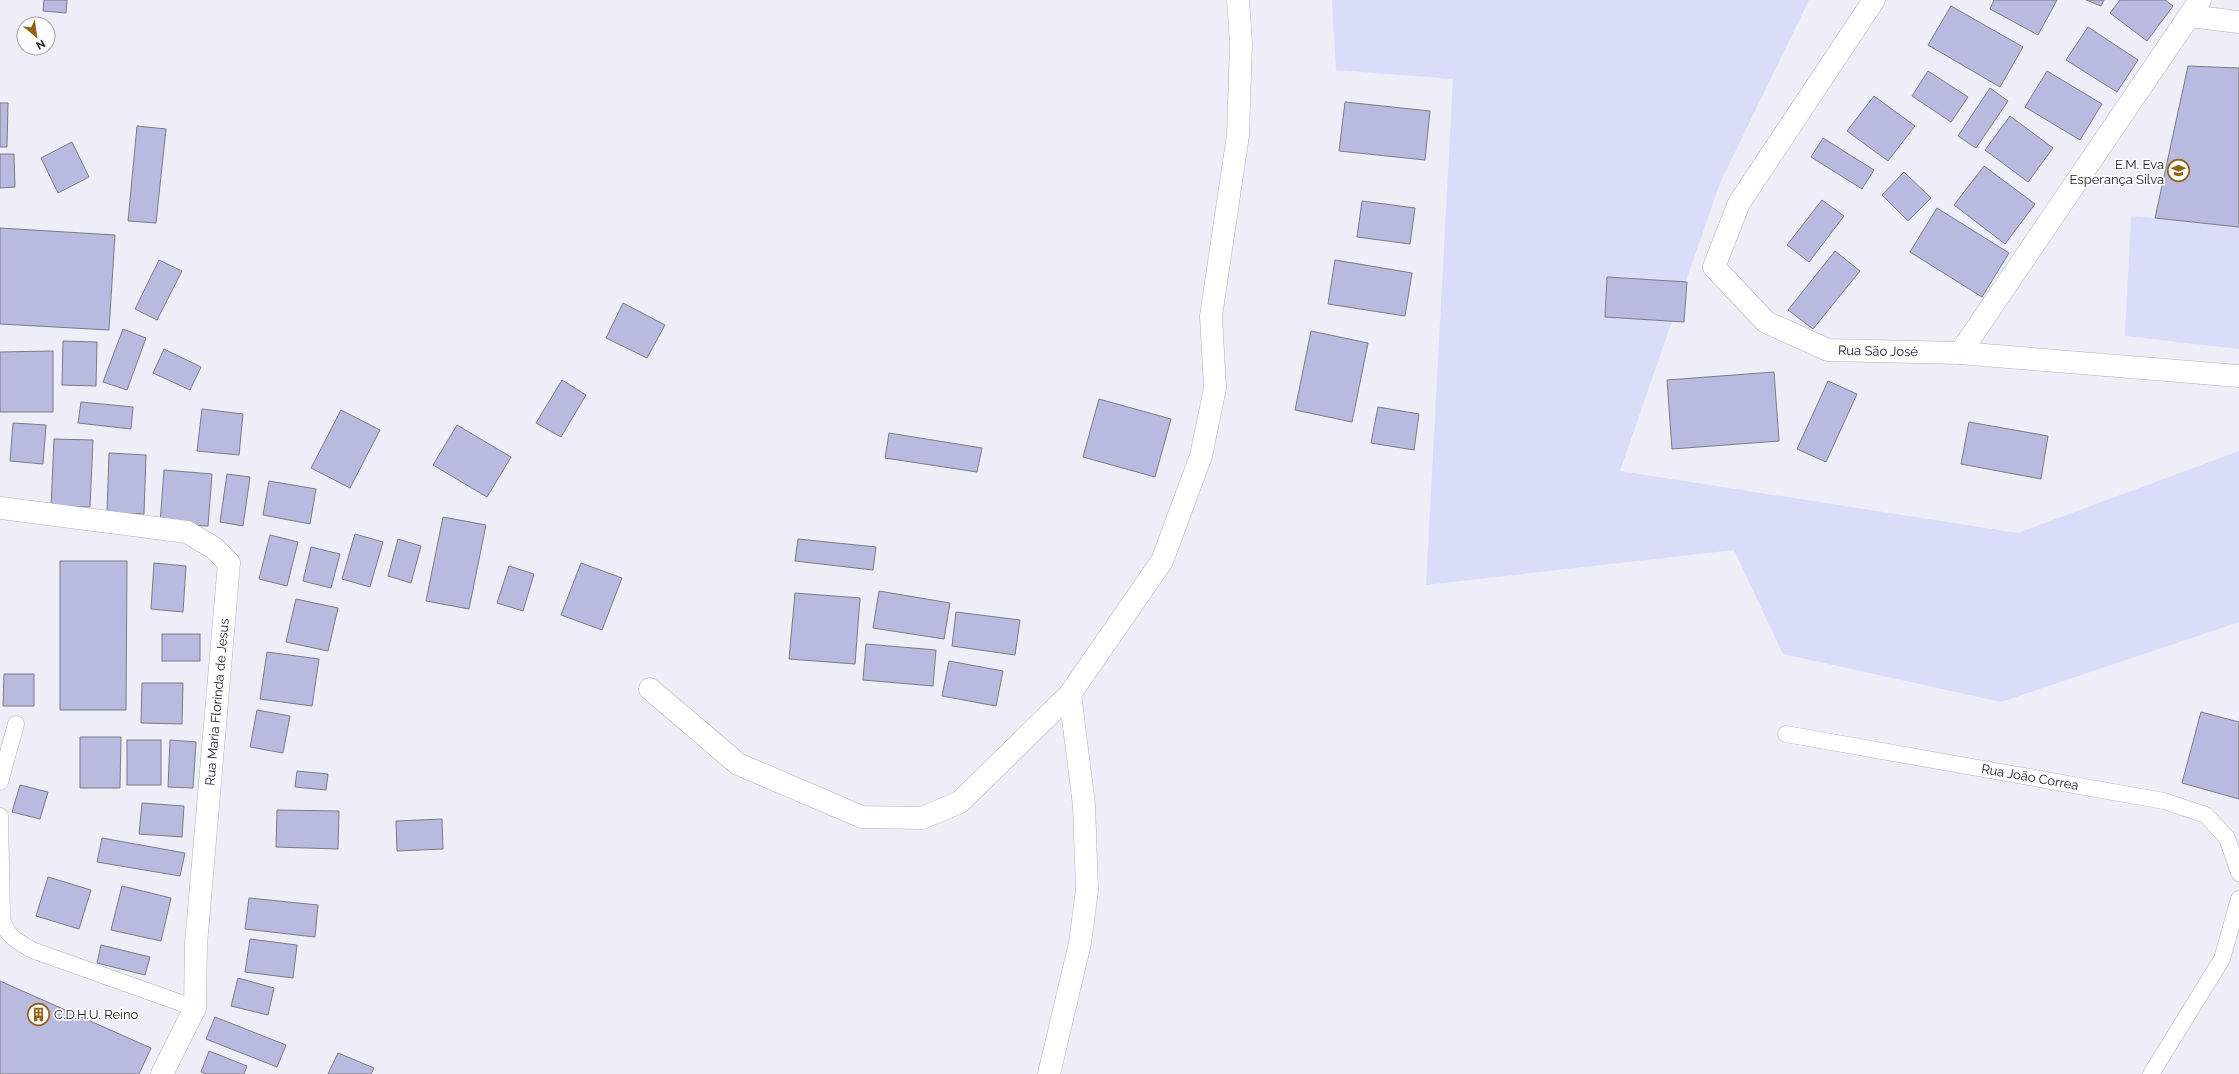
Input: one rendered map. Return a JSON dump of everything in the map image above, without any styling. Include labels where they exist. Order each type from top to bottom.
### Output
[{"type":"street","points":[[650,689],[738,764],[862,817],[922,818],[960,802],[1070,694],[1162,561],[1201,456],[1215,388],[1211,316],[1238,135],[1242,43],[1238,0]]},
{"type":"street","name":"Rua São José","points":[[1874,0],[1739,203],[1714,267],[1766,322],[1828,350],[1960,352],[2239,376]]},
{"type":"street","points":[[1960,352],[2194,8],[2239,22]]},
{"type":"street","name":"Rua Maria Florinda de Jesus","points":[[0,508],[187,532],[214,548],[229,563],[196,944],[195,1008],[162,1074]]},
{"type":"street","points":[[1049,1074],[1080,943],[1087,890],[1084,805],[1070,694]]},
{"type":"lane","points":[[0,782],[16,724]]},
{"type":"lane","name":"Rua João Correa","points":[[1786,734],[2164,801],[2206,815],[2227,838],[2239,873]]},
{"type":"lane","points":[[0,816],[2,918],[4,928],[11,937],[32,950],[195,1008]]},
{"type":"lane","points":[[2151,1074],[2222,959],[2239,899]]},
{"type":"shaded area","points":[[1332,0],[1809,0],[1720,183],[1620,471],[2018,533],[2239,451],[2239,622],[2001,702],[1783,654],[1734,550],[1426,585],[1453,79],[1336,70]]},
{"type":"shaded area","points":[[2131,216],[2239,227],[2239,349],[2125,336]]},
{"type":"building","points":[[44,0],[67,0],[66,13],[43,11]]},
{"type":"building","points":[[1994,0],[2057,0],[2038,35],[1990,9]]},
{"type":"building","points":[[2086,0],[2104,0],[2101,6]]},
{"type":"building","points":[[2120,0],[2165,0],[2173,6],[2147,41],[2110,13]]},
{"type":"building","points":[[1951,6],[2023,47],[2000,87],[1928,45]]},
{"type":"building","points":[[2088,27],[2138,60],[2117,92],[2066,60]]},
{"type":"building","name":"E.M. Eva Esperança Silva","points":[[2188,66],[2239,68],[2239,227],[2155,218]]},
{"type":"building","points":[[1928,71],[1968,97],[1951,122],[1912,96]]},
{"type":"building","points":[[2047,71],[2102,104],[2080,140],[2025,107]]},
{"type":"building","points":[[1990,88],[2008,101],[1976,148],[1958,136]]},
{"type":"building","points":[[1874,96],[1915,126],[1888,161],[1847,131]]},
{"type":"building","points":[[1345,102],[1430,111],[1425,160],[1339,151]]},
{"type":"building","points":[[0,103],[8,103],[7,147],[0,147]]},
{"type":"building","points":[[2010,116],[2053,148],[2028,182],[1985,150]]},
{"type":"building","points":[[137,126],[166,129],[156,223],[128,221]]},
{"type":"building","points":[[1823,138],[1874,170],[1862,189],[1811,157]]},
{"type":"building","points":[[72,142],[89,177],[58,193],[41,158]]},
{"type":"building","points":[[0,154],[14,154],[15,187],[0,188]]},
{"type":"building","points":[[1984,166],[2035,204],[2005,244],[1954,205]]},
{"type":"building","points":[[1904,172],[1931,198],[1908,221],[1882,195]]},
{"type":"building","points":[[1822,200],[1844,216],[1809,262],[1787,245]]},
{"type":"building","points":[[1362,201],[1415,208],[1410,244],[1357,237]]},
{"type":"building","points":[[1937,208],[2009,253],[1982,297],[1910,252]]},
{"type":"building","points":[[0,228],[115,235],[109,330],[0,324]]},
{"type":"building","points":[[1835,251],[1860,271],[1813,329],[1788,310]]},
{"type":"building","points":[[159,260],[182,271],[157,320],[135,309]]},
{"type":"building","points":[[1335,260],[1412,273],[1405,316],[1328,304]]},
{"type":"building","points":[[1607,277],[1687,282],[1684,322],[1605,317]]},
{"type":"building","points":[[623,303],[665,325],[647,358],[606,338]]},
{"type":"building","points":[[123,329],[146,338],[127,390],[103,382]]},
{"type":"building","points":[[1311,331],[1368,343],[1352,422],[1295,410]]},
{"type":"building","points":[[63,341],[97,342],[96,386],[62,385]]},
{"type":"building","points":[[164,349],[201,367],[190,390],[153,373]]},
{"type":"building","points":[[53,351],[53,412],[0,412],[0,352]]},
{"type":"building","points":[[1774,372],[1779,441],[1672,449],[1667,380]]},
{"type":"building","points":[[562,380],[586,395],[561,437],[536,423]]},
{"type":"building","points":[[1828,381],[1857,394],[1826,462],[1797,449]]},
{"type":"building","points":[[1099,399],[1171,419],[1155,477],[1083,457]]},
{"type":"building","points":[[81,402],[133,407],[131,429],[78,423]]},
{"type":"building","points":[[1378,407],[1419,414],[1414,450],[1371,443]]},
{"type":"building","points":[[202,409],[243,414],[239,455],[197,451]]},
{"type":"building","points":[[341,410],[380,430],[350,488],[311,468]]},
{"type":"building","points":[[1969,422],[2048,436],[2041,479],[1961,464]]},
{"type":"building","points":[[13,423],[46,425],[43,464],[10,461]]},
{"type":"building","points":[[457,425],[511,457],[487,497],[433,465]]},
{"type":"building","points":[[889,433],[982,448],[977,472],[885,458]]},
{"type":"building","points":[[54,439],[93,440],[90,507],[51,506]]},
{"type":"building","points":[[109,453],[146,455],[144,514],[107,513]]},
{"type":"building","points":[[164,470],[212,474],[208,526],[160,524]]},
{"type":"building","points":[[227,474],[250,477],[243,526],[220,522]]},
{"type":"building","points":[[269,481],[316,489],[310,524],[263,515]]},
{"type":"building","points":[[443,517],[486,525],[469,609],[426,601]]},
{"type":"building","points":[[355,534],[383,542],[370,587],[342,579]]},
{"type":"building","points":[[270,535],[298,542],[287,586],[259,579]]},
{"type":"building","points":[[398,539],[421,546],[411,583],[388,576]]},
{"type":"building","points":[[798,539],[876,547],[873,570],[795,561]]},
{"type":"building","points":[[311,547],[340,554],[331,588],[303,581]]},
{"type":"building","points":[[60,561],[127,561],[126,710],[60,710]]},
{"type":"building","points":[[154,563],[186,566],[183,612],[151,609]]},
{"type":"building","points":[[581,563],[622,578],[602,630],[561,615]]},
{"type":"building","points":[[509,566],[534,574],[523,611],[497,603]]},
{"type":"building","points":[[879,591],[950,603],[944,639],[873,628]]},
{"type":"building","points":[[795,593],[860,598],[855,664],[789,659]]},
{"type":"building","points":[[296,599],[338,608],[328,651],[286,642]]},
{"type":"building","points":[[956,612],[1020,620],[1015,655],[952,646]]},
{"type":"building","points":[[162,634],[200,634],[200,661],[162,661]]},
{"type":"building","points":[[866,644],[936,650],[933,686],[863,680]]},
{"type":"building","points":[[267,652],[319,659],[312,706],[260,699]]},
{"type":"building","points":[[949,661],[1003,671],[996,706],[942,696]]},
{"type":"building","points":[[4,674],[34,674],[34,706],[3,706]]},
{"type":"building","points":[[142,683],[183,683],[182,724],[141,723]]},
{"type":"building","points":[[257,710],[290,716],[283,753],[250,747]]},
{"type":"building","points":[[2201,712],[2239,722],[2239,799],[2182,783]]},
{"type":"building","points":[[80,737],[121,737],[120,788],[80,788]]},
{"type":"building","points":[[127,740],[161,740],[161,785],[127,785]]},
{"type":"building","points":[[170,740],[196,742],[193,788],[168,787]]},
{"type":"building","points":[[297,771],[328,774],[326,790],[295,787]]},
{"type":"building","points":[[20,785],[48,792],[40,819],[12,812]]},
{"type":"building","points":[[142,803],[184,806],[182,837],[139,834]]},
{"type":"building","points":[[277,810],[339,811],[338,849],[276,847]]},
{"type":"building","points":[[442,819],[443,849],[397,851],[396,821]]},
{"type":"building","points":[[102,838],[185,853],[180,876],[97,862]]},
{"type":"building","points":[[48,877],[91,890],[79,929],[36,916]]},
{"type":"building","points":[[122,886],[171,898],[161,941],[111,930]]},
{"type":"building","points":[[249,898],[318,905],[315,937],[245,929]]},
{"type":"building","points":[[250,939],[297,945],[293,978],[245,972]]},
{"type":"building","points":[[101,945],[150,957],[145,975],[97,963]]},
{"type":"building","points":[[238,978],[274,988],[268,1015],[231,1006]]},
{"type":"building","name":"C.D.H.U. Reino","points":[[0,981],[151,1048],[139,1074],[0,1074]]},
{"type":"building","points":[[215,1017],[286,1045],[277,1067],[206,1039]]},
{"type":"building","points":[[209,1051],[247,1066],[244,1074],[207,1074],[201,1072]]},
{"type":"building","points":[[338,1053],[374,1068],[371,1074],[328,1074]]},
{"type":"place","name":"E.M. Eva Esperança Silva","points":[[2179,171]]},
{"type":"place","name":"C.D.H.U. Reino","points":[[38,1014]]}]
